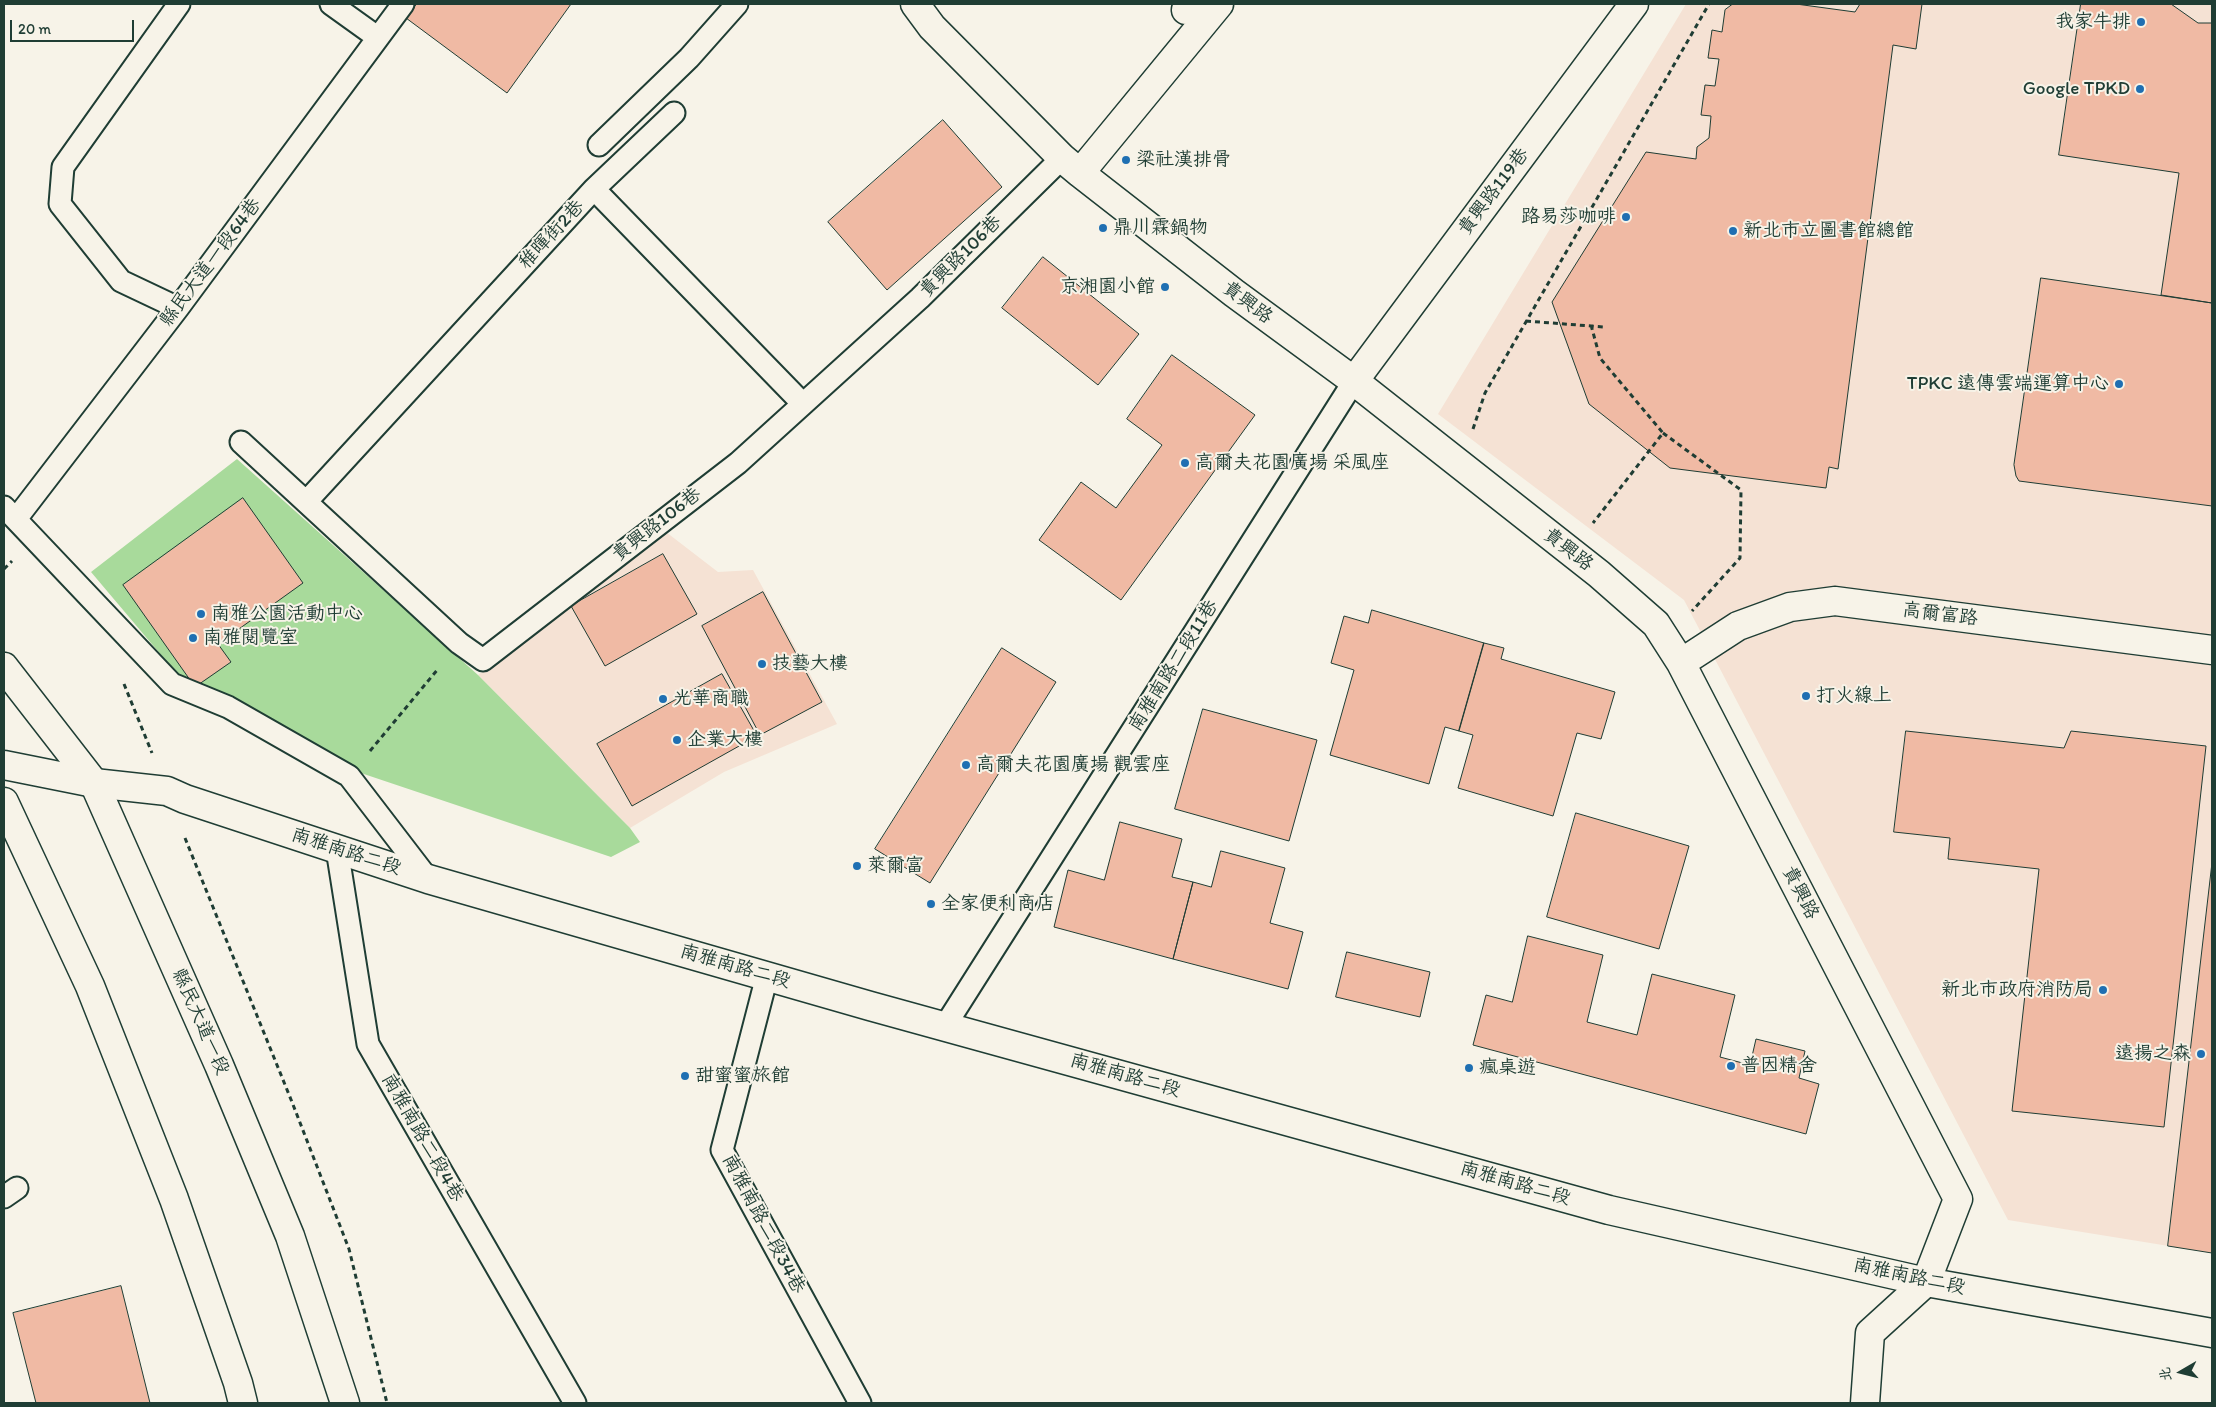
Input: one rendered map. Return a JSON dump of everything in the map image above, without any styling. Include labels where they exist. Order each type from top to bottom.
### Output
[{"type":"street","name":"貴興路","points":[[915,4],[932,27],[1071,165],[1234,293],[1354,381],[1572,553],[1656,624],[1681,663],[1958,1199],[1926,1282]]},
{"type":"street","points":[[1071,165],[1190,11],[1219,4]]},
{"type":"street","name":"貴興路119巷","points":[[1354,381],[1634,4]]},
{"type":"street","name":"高爾富路","points":[[1681,663],[1738,626],[1790,607],[1835,602],[2212,650]]},
{"type":"street","name":"縣民大道一段","points":[[4,668],[94,782],[219,1065],[290,1236],[345,1403]]},
{"type":"street","name":"南雅南路二段","points":[[4,766],[94,782],[167,790],[185,799],[428,879],[945,1026],[1609,1210],[1926,1282],[2212,1333]]},
{"type":"street","points":[[4,802],[90,986],[174,1199],[238,1383],[243,1403]]},
{"type":"street","points":[[1865,1403],[1870,1333],[1926,1282]]},
{"type":"lane","points":[[178,308],[121,281],[60,204],[63,167],[179,4]]},
{"type":"lane","points":[[331,4],[378,37]]},
{"type":"lane","name":"縣民大道一段64巷","points":[[10,513],[178,308],[404,4]]},
{"type":"lane","points":[[599,145],[689,58],[737,4]]},
{"type":"lane","points":[[594,189],[674,113]]},
{"type":"lane","name":"貴興路106巷","points":[[241,442],[459,643],[483,660],[738,463],[920,298],[1071,165]]},
{"type":"lane","name":"稚暉街2巷","points":[[306,502],[594,189],[803,404]]},
{"type":"lane","name":"南雅南路二段11巷","points":[[945,1026],[1354,381]]},
{"type":"lane","points":[[10,513],[172,684],[228,708],[349,776],[428,879]]},
{"type":"lane","name":"南雅南路二段4巷","points":[[337,849],[368,1044],[575,1403]]},
{"type":"lane","name":"南雅南路二段34巷","points":[[767,976],[722,1150],[860,1403]]},
{"type":"path","points":[[1462,466],[1485,393],[1709,4]]},
{"type":"path","points":[[1526,321],[1604,326]]},
{"type":"path","points":[[1591,325],[1600,358],[1663,433],[1742,490],[1740,558],[1666,640]]},
{"type":"path","points":[[1572,553],[1589,528],[1663,433]]},
{"type":"path","points":[[349,776],[459,643]]},
{"type":"path","points":[[124,684],[167,790],[208,900],[292,1102],[349,1248],[387,1403]]},
{"type":"shaded area","points":[[1686,4],[2212,4],[2212,1253],[2008,1220],[1684,600],[1438,414]]},
{"type":"shaded area","name":"光華商職","points":[[666,532],[718,572],[753,570],[837,724],[724,772],[630,828],[478,675]]},
{"type":"green space","points":[[237,459],[478,675],[630,828],[640,842],[611,857],[340,766],[227,698],[178,675],[91,572]]},
{"type":"building","points":[[417,4],[571,4],[507,93],[406,18]]},
{"type":"building","name":"新北市立圖書館總館","points":[[1733,4],[1796,4],[1855,12],[1860,4],[1922,4],[1916,49],[1893,45],[1838,469],[1829,467],[1826,488],[1670,468],[1589,404],[1552,302],[1646,152],[1696,159],[1697,147],[1709,138],[1711,116],[1701,115],[1705,85],[1715,86],[1719,59],[1708,58],[1712,30],[1722,32],[1725,10]]},
{"type":"building","name":"Google TPKD","points":[[2081,4],[2171,4],[2198,23],[2212,23],[2212,303],[2161,295],[2179,173],[2059,155]]},
{"type":"building","points":[[943,120],[1002,187],[887,290],[828,222]]},
{"type":"building","points":[[1043,257],[1139,334],[1098,385],[1002,308]]},
{"type":"building","name":"TPKC 遠傳雲端運算中心","points":[[2041,278],[2212,303],[2212,506],[2019,481],[2014,465]]},
{"type":"building","name":"高爾夫花園廣場 采風座","points":[[1172,355],[1255,415],[1121,600],[1039,540],[1081,482],[1116,508],[1162,445],[1127,419]]},
{"type":"building","name":"南雅公園活動中心","points":[[243,498],[303,583],[218,644],[231,662],[195,687],[123,585]]},
{"type":"building","points":[[663,554],[697,614],[605,666],[571,606]]},
{"type":"building","name":"技藝大樓","points":[[763,592],[822,702],[760,735],[702,626]]},
{"type":"building","points":[[1372,610],[1484,643],[1459,731],[1445,727],[1429,784],[1330,755],[1354,670],[1331,663],[1344,616],[1368,623]]},
{"type":"building","points":[[1484,643],[1504,648],[1501,659],[1615,692],[1601,739],[1577,733],[1553,816],[1458,788],[1473,735],[1459,731]]},
{"type":"building","name":"高爾夫花園廣場 觀雲座","points":[[1002,648],[1056,682],[930,883],[875,849]]},
{"type":"building","name":"企業大樓","points":[[722,674],[757,736],[632,806],[597,744]]},
{"type":"building","points":[[1203,709],[1317,740],[1289,841],[1175,809]]},
{"type":"building","name":"新北市政府消防局","points":[[1906,731],[2064,748],[2071,731],[2206,746],[2164,1127],[2012,1111],[2039,869],[1948,859],[1950,838],[1894,832]]},
{"type":"building","points":[[1576,813],[1689,846],[1659,949],[1547,917]]},
{"type":"building","points":[[1120,822],[1182,839],[1172,877],[1193,882],[1173,959],[1054,927],[1068,870],[1104,880]]},
{"type":"building","points":[[1221,851],[1285,868],[1270,923],[1303,932],[1288,989],[1173,959],[1193,882],[1211,887]]},
{"type":"building","name":"遠揚之森","points":[[2212,863],[2212,1253],[2168,1246]]},
{"type":"building","points":[[1528,936],[1603,955],[1587,1022],[1637,1035],[1652,974],[1735,995],[1720,1057],[1750,1065],[1756,1039],[1805,1051],[1799,1078],[1819,1084],[1806,1134],[1473,1045],[1486,995],[1512,1002]]},
{"type":"building","points":[[1347,952],[1430,972],[1420,1017],[1336,997]]},
{"type":"building","points":[[121,1286],[150,1403],[36,1403],[13,1313]]},
{"type":"place","name":"我家牛排","points":[[2141,22]]},
{"type":"place","name":"Google TPKD","points":[[2140,89]]},
{"type":"place","name":"梁社漢排骨","points":[[1126,160]]},
{"type":"place","name":"路易莎咖啡","points":[[1626,217]]},
{"type":"place","name":"鼎川霖鍋物","points":[[1103,228]]},
{"type":"place","name":"新北市立圖書館總館","points":[[1733,231]]},
{"type":"place","name":"京湘園小館","points":[[1165,287]]},
{"type":"place","name":"TPKC 遠傳雲端運算中心","points":[[2119,384]]},
{"type":"place","name":"高爾夫花園廣場 采風座","points":[[1185,463]]},
{"type":"place","name":"南雅公園活動中心","points":[[201,614]]},
{"type":"place","name":"南雅閱覽室","points":[[193,638]]},
{"type":"place","name":"技藝大樓","points":[[762,664]]},
{"type":"place","name":"打火線上","points":[[1806,696]]},
{"type":"place","name":"光華商職","points":[[663,699]]},
{"type":"place","name":"企業大樓","points":[[677,740]]},
{"type":"place","name":"高爾夫花園廣場 觀雲座","points":[[966,765]]},
{"type":"place","name":"萊爾富","points":[[857,866]]},
{"type":"place","name":"全家便利商店","points":[[931,904]]},
{"type":"place","name":"新北市政府消防局","points":[[2103,990]]},
{"type":"place","name":"遠揚之森","points":[[2201,1054]]},
{"type":"place","name":"普因精舍","points":[[1731,1066]]},
{"type":"place","name":"瘋桌遊","points":[[1469,1068]]},
{"type":"place","name":"甜蜜蜜旅館","points":[[685,1076]]}]
